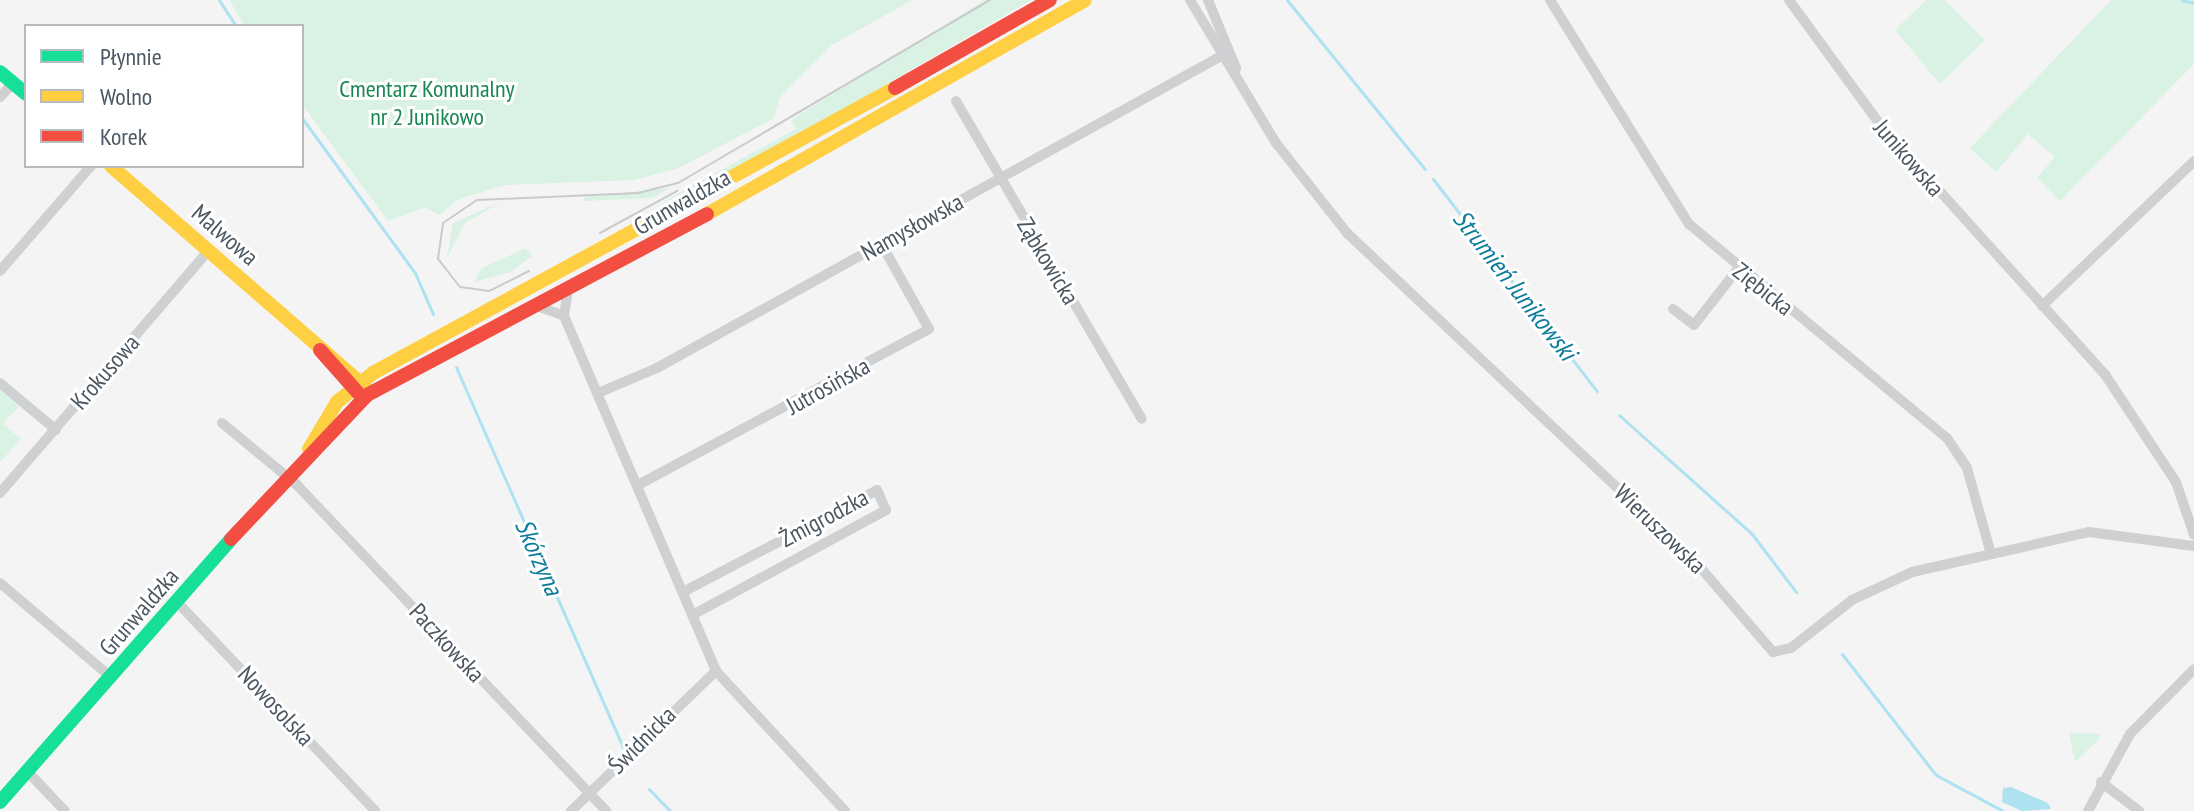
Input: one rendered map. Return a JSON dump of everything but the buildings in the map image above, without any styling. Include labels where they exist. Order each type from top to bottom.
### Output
[{"type":"street","name":"Grunwaldzka","points":[[0,802],[288,476],[349,391],[363,380],[1050,0]]},
{"type":"street","name":"Grunwaldzka","points":[[309,450],[367,395],[568,290],[1085,0]]},
{"type":"street","name":"Wieruszowska","points":[[1190,0],[1284,155],[1347,233],[1693,559],[1765,647],[1791,648],[1852,600],[1897,577],[1991,554],[2089,532],[2194,546]]},
{"type":"street","name":"Wieruszowska","points":[[1208,0],[1240,80]]},
{"type":"street","name":"Ziębicka","points":[[1550,0],[1672,200],[1737,270],[1939,429],[1967,468],[1991,554]]},
{"type":"street","name":"Junikowska","points":[[1789,0],[1844,83],[2101,370],[2152,443],[2183,496],[2194,535]]},
{"type":"street","name":"Namysłowska","points":[[598,393],[1000,179],[1223,55]]},
{"type":"street","points":[[0,72],[24,92]]},
{"type":"street","points":[[0,97],[13,83]]},
{"type":"street","name":"Ząbkowicka","points":[[956,101],[1142,419]]},
{"type":"street","points":[[2042,306],[2194,161]]},
{"type":"street","points":[[0,271],[89,168]]},
{"type":"street","name":"Malwowa","points":[[113,168],[363,380]]},
{"type":"street","name":"Jutrosińska","points":[[638,485],[929,329],[881,243]]},
{"type":"street","name":"Krokusowa","points":[[0,493],[209,250]]},
{"type":"street","points":[[1673,309],[1694,325],[1737,270]]},
{"type":"street","points":[[568,290],[564,316],[716,671],[845,811]]},
{"type":"street","points":[[537,306],[564,316]]},
{"type":"street","name":"Malwowa","points":[[310,337],[349,391]]},
{"type":"street","points":[[349,391],[367,395],[363,380]]},
{"type":"street","points":[[0,383],[56,430]]},
{"type":"street","name":"Paczkowska","points":[[226,426],[288,476],[606,811]]},
{"type":"street","name":"Żmigrodzka","points":[[683,592],[877,490],[886,510],[693,615]]},
{"type":"street","points":[[0,583],[111,677]]},
{"type":"street","name":"Nowosolska","points":[[177,602],[375,811]]},
{"type":"street","points":[[2088,811],[2101,782],[2130,734],[2194,669]]},
{"type":"street","name":"Świdnicka","points":[[571,811],[716,671]]},
{"type":"street","points":[[27,771],[65,811]]},
{"type":"street","points":[[2101,782],[2139,811]]},
{"type":"green space","name":"Cmentarz Komunalny nr 2 Junikowo","points":[[229,0],[912,0],[832,45],[780,97],[774,118],[679,168],[634,180],[505,185],[459,199],[439,215],[426,207],[388,221],[304,107],[304,24],[244,24]]},
{"type":"green space","points":[[985,0],[1031,0],[777,148],[652,208],[796,129],[791,120]]},
{"type":"green space","points":[[1926,0],[1945,0],[1985,40],[1940,84],[1895,30]]},
{"type":"green space","points":[[2111,0],[2194,0],[2194,64],[2060,201],[2037,178],[2055,157],[2028,134],[1996,172],[1970,148]]},
{"type":"green space","points":[[671,188],[652,198],[584,201],[584,197]]},
{"type":"green space","points":[[505,200],[465,223],[447,258],[453,223]]},
{"type":"green space","points":[[526,248],[532,256],[511,272],[474,282],[482,268]]},
{"type":"green space","points":[[0,390],[19,406],[3,424],[21,439],[0,462]]},
{"type":"green space","points":[[2069,733],[2100,734],[2100,738],[2075,762]]},
{"type":"water","points":[[2011,787],[2048,803],[2051,809],[2022,811],[2002,802],[2003,788]]},
{"type":"waterway","name":"Skórzyna","points":[[219,0],[235,24]]},
{"type":"waterway","name":"Strumień Junikowski","points":[[1287,0],[1425,169]]},
{"type":"waterway","points":[[2182,0],[2194,3]]},
{"type":"waterway","name":"Skórzyna","points":[[304,121],[415,273],[433,314]]},
{"type":"waterway","name":"Strumień Junikowski","points":[[1433,179],[1597,391]]},
{"type":"waterway","name":"Skórzyna","points":[[456,367],[623,748]]},
{"type":"waterway","name":"Strumień Junikowski","points":[[1619,415],[1752,534],[1796,592]]},
{"type":"waterway","name":"Strumień Junikowski","points":[[1842,654],[1936,775],[2003,811]]},
{"type":"waterway","name":"Skórzyna","points":[[649,789],[670,811]]},
{"type":"tram line","points":[[529,271],[489,291],[460,287],[438,259],[443,223],[477,200],[638,193],[678,183],[990,0]]},
{"type":"tram line","points":[[600,233],[677,191]]},
{"type":"traffic: fast","points":[[0,72],[24,92]]},
{"type":"traffic: fast","points":[[0,802],[231,539]]},
{"type":"traffic: slow","points":[[707,214],[1085,0]]},
{"type":"traffic: slow","points":[[309,449],[337,402],[373,373],[895,88]]},
{"type":"traffic: slow","points":[[113,168],[365,387]]},
{"type":"traffic: jam","points":[[895,88],[1050,0]]},
{"type":"traffic: jam","points":[[231,539],[367,395],[707,214]]},
{"type":"traffic: jam","points":[[320,350],[358,393]]}]
